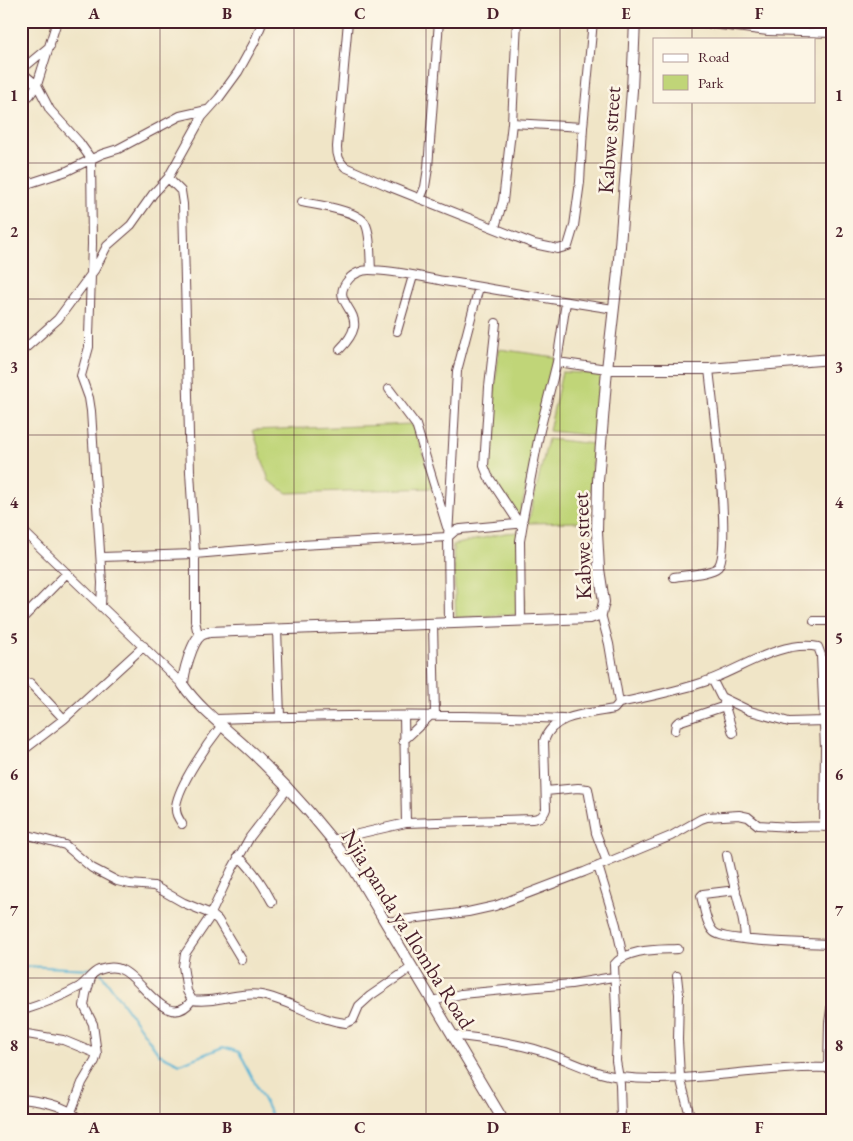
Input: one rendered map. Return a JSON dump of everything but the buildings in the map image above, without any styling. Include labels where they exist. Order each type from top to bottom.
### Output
[{"type":"main road","name":"Kabwe street","points":[[201,635],[209,632],[277,629],[590,618],[601,614],[604,602],[599,569],[598,507],[607,369],[628,142],[635,21]]},
{"type":"main road","points":[[607,369],[709,369],[832,359]]},
{"type":"main road","points":[[183,685],[183,678],[193,649],[201,635]]},
{"type":"main road","name":"Njia panda ya Ilomba Road","points":[[183,685],[196,702],[262,761],[288,788],[332,840],[362,883],[502,1120]]},
{"type":"street","points":[[21,102],[30,95],[37,85],[57,21]]},
{"type":"street","points":[[21,352],[58,318],[90,276],[107,246],[131,225],[153,194],[168,178],[186,143],[207,110],[219,98],[238,72],[254,42],[262,21]]},
{"type":"street","points":[[348,21],[337,156],[340,162],[345,167],[420,199],[542,246],[558,249],[568,246],[574,226],[578,200],[593,21]]},
{"type":"street","points":[[420,199],[425,187],[428,168],[439,21]]},
{"type":"street","points":[[495,227],[503,201],[512,122],[517,21]]},
{"type":"street","points":[[688,21],[727,24],[768,31],[832,33]]},
{"type":"street","points":[[768,21],[768,31]]},
{"type":"street","points":[[50,46],[21,71],[37,85],[50,110],[79,142],[91,159],[92,244],[89,342],[81,376],[91,411],[101,556],[101,606]]},
{"type":"street","points":[[21,186],[67,171],[91,159],[118,149],[180,116],[207,110]]},
{"type":"street","points":[[512,122],[583,127]]},
{"type":"street","points":[[168,178],[181,190],[184,204],[190,472],[195,554],[195,621],[197,630],[201,635]]},
{"type":"street","points":[[302,202],[332,208],[363,220],[368,234],[371,270]]},
{"type":"street","points":[[340,350],[354,329],[353,315],[344,303],[342,295],[344,286],[351,277],[362,271],[371,270],[413,276],[614,309]]},
{"type":"street","points":[[397,331],[413,276]]},
{"type":"street","points":[[448,622],[448,528],[458,371],[479,287]]},
{"type":"street","points":[[521,620],[521,523],[540,430],[557,362],[566,302]]},
{"type":"street","points":[[496,323],[489,387],[484,466],[488,476],[521,523]]},
{"type":"street","points":[[557,362],[607,369]]},
{"type":"street","points":[[674,577],[713,571],[721,562],[723,553],[720,481],[709,369]]},
{"type":"street","points":[[389,389],[416,424],[443,518],[448,528]]},
{"type":"street","points":[[101,556],[134,557],[195,554],[301,544],[448,537],[456,530],[461,529],[521,523]]},
{"type":"street","points":[[21,529],[183,685]]},
{"type":"street","points":[[21,620],[67,573]]},
{"type":"street","points":[[182,824],[176,812],[180,792],[219,722],[280,717],[433,715],[563,719],[614,709],[618,703],[609,644],[601,614]]},
{"type":"street","points":[[814,621],[832,621]]},
{"type":"street","points":[[404,741],[433,715],[433,623]]},
{"type":"street","points":[[277,629],[280,717]]},
{"type":"street","points":[[21,752],[64,719],[144,646]]},
{"type":"street","points":[[385,922],[483,910],[671,836],[707,817],[739,815],[748,817],[758,824],[828,827],[827,715],[821,654],[818,647],[796,647],[766,654],[712,679],[686,688],[618,703]]},
{"type":"street","points":[[712,679],[725,706],[733,733]]},
{"type":"street","points":[[30,683],[64,719]]},
{"type":"street","points":[[721,697],[739,707],[789,722],[827,715]]},
{"type":"street","points":[[675,730],[678,722],[725,706]]},
{"type":"street","points":[[404,716],[406,823]]},
{"type":"street","points":[[332,840],[406,823],[539,818],[544,815],[546,809],[544,741],[549,730],[563,719]]},
{"type":"street","points":[[192,1000],[188,991],[183,959],[211,914],[238,856],[250,836],[288,788]]},
{"type":"street","points":[[546,791],[588,789],[594,825],[607,862]]},
{"type":"street","points":[[21,833],[65,845],[92,868],[117,881],[154,886],[184,903],[211,914],[218,920],[242,960]]},
{"type":"street","points":[[727,855],[730,877],[736,890],[744,929],[744,938]]},
{"type":"street","points":[[238,856],[249,866],[262,883],[272,902]]},
{"type":"street","points":[[598,866],[614,917],[623,957]]},
{"type":"street","points":[[736,890],[703,894],[702,898],[710,926],[716,934],[731,938],[764,941],[832,944]]},
{"type":"street","points":[[621,1120],[619,1077],[616,1061],[617,1024],[613,977],[614,965],[623,957],[640,952],[678,948]]},
{"type":"street","points":[[21,1011],[35,1007],[80,986],[93,973],[111,967],[122,970],[133,977],[166,1009],[182,1010],[192,1000]]},
{"type":"street","points":[[192,1000],[258,994],[346,1023],[353,1020],[359,1006],[370,996],[412,967]]},
{"type":"street","points":[[73,1116],[82,1083],[97,1054],[93,1024],[84,1006],[93,973]]},
{"type":"street","points":[[677,976],[680,1077],[691,1120]]},
{"type":"street","points":[[432,1001],[461,994],[571,984],[613,977]]},
{"type":"street","points":[[452,1035],[540,1050],[591,1070],[619,1077],[680,1077],[725,1075],[770,1069],[830,1068],[832,1002]]},
{"type":"street","points":[[21,1033],[63,1040],[97,1054]]},
{"type":"street","points":[[21,1100],[50,1104],[73,1116],[90,1120]]},
{"type":"green space","points":[[499,349],[555,357],[519,519],[486,474]]},
{"type":"green space","points":[[562,372],[604,374],[596,436],[549,431]]},
{"type":"green space","points":[[413,424],[435,488],[287,493],[269,481],[253,430]]},
{"type":"green space","points":[[548,439],[594,444],[588,527],[577,522],[528,523]]},
{"type":"green space","points":[[521,532],[525,614],[456,618],[453,545],[505,533]]},
{"type":"waterway","points":[[21,966],[93,969]]},
{"type":"waterway","points":[[101,973],[159,1054],[180,1064],[223,1047],[239,1052],[274,1120]]}]
